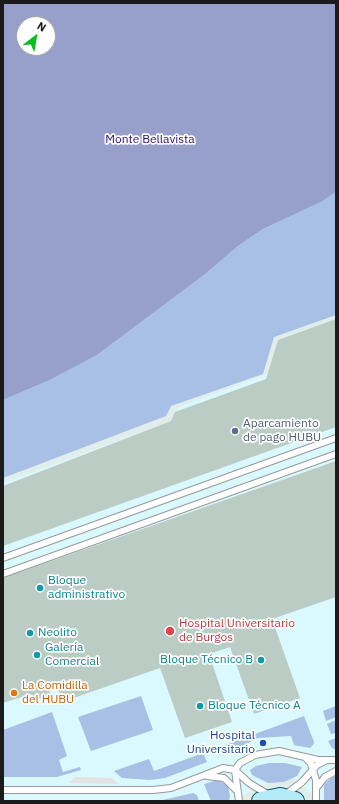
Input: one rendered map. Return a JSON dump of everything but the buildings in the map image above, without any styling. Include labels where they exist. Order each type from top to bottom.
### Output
[{"type":"lane","points":[[3,558],[336,438]]},
{"type":"lane","points":[[3,574],[336,454]]},
{"type":"lane","points":[[239,801],[235,770],[246,758],[263,753],[279,751],[325,761],[336,760]]},
{"type":"lane","points":[[302,756],[309,760],[313,769],[317,787],[316,801]]},
{"type":"lane","points":[[3,790],[153,790],[171,788],[223,768],[235,770],[260,791],[278,799],[294,790],[313,769],[325,761]]},
{"type":"lane","points":[[317,787],[325,777],[336,771]]},
{"type":"lane","points":[[205,776],[224,778],[237,791]]},
{"type":"shaded area","points":[[336,192],[336,315],[274,337],[263,374],[171,406],[166,416],[3,478],[3,400],[50,380],[97,355],[204,275],[238,246],[263,229],[321,202]]},
{"type":"shaded area","name":"Hospital Universitario de Burgos","points":[[336,319],[336,801],[322,801],[292,779],[284,782],[268,783],[230,801],[3,801],[3,483],[171,421],[179,407],[268,374],[278,340]]},
{"type":"shaded area","points":[[141,696],[153,730],[91,751],[78,717]]},
{"type":"shaded area","points":[[336,706],[336,717],[326,721],[323,711]]},
{"type":"shaded area","points":[[52,712],[67,756],[59,760],[63,772],[80,767],[81,770],[57,777],[3,777],[3,730]]},
{"type":"shaded area","points":[[304,716],[314,742],[310,748],[294,745],[291,736],[258,738],[229,753],[225,745]]},
{"type":"shaded area","points":[[336,720],[336,733],[331,734],[327,724]]},
{"type":"shaded area","points":[[336,738],[336,750],[332,748],[328,741]]},
{"type":"shaded area","points":[[203,753],[207,762],[165,778],[150,780],[122,778],[114,771],[149,759],[154,771]]},
{"type":"shaded area","points":[[269,763],[285,763],[302,767],[297,776],[284,782],[268,783],[252,775],[250,770],[256,766]]},
{"type":"shaded area","points":[[336,776],[336,801],[324,801],[324,785],[332,777]]},
{"type":"shaded area","points":[[75,777],[112,778],[118,784],[69,783]]},
{"type":"shaded area","points":[[218,780],[228,786],[230,796],[229,801],[211,801],[204,784]]},
{"type":"shaded area","points":[[193,793],[197,795],[199,801],[158,801]]},
{"type":"green space","name":"Monte Bellavista","points":[[3,3],[336,3],[336,192],[321,202],[263,229],[238,246],[204,275],[97,355],[50,380],[3,400]]},
{"type":"place","name":"Aparcamiento de pago HUBU","points":[[235,431]]},
{"type":"place","name":"Bloque administrativo","points":[[40,588]]},
{"type":"place","name":"Hospital Universitario de Burgos","points":[[170,631]]},
{"type":"place","name":"Neolito","points":[[30,633]]},
{"type":"place","name":"Galería Comercial","points":[[37,655]]},
{"type":"place","name":"Bloque Técnico B","points":[[261,660]]},
{"type":"place","name":"La Comidilla del HUBU","points":[[14,693]]},
{"type":"place","name":"Bloque Técnico A","points":[[200,706]]},
{"type":"place","name":"Hospital Universitario","points":[[263,743]]}]
